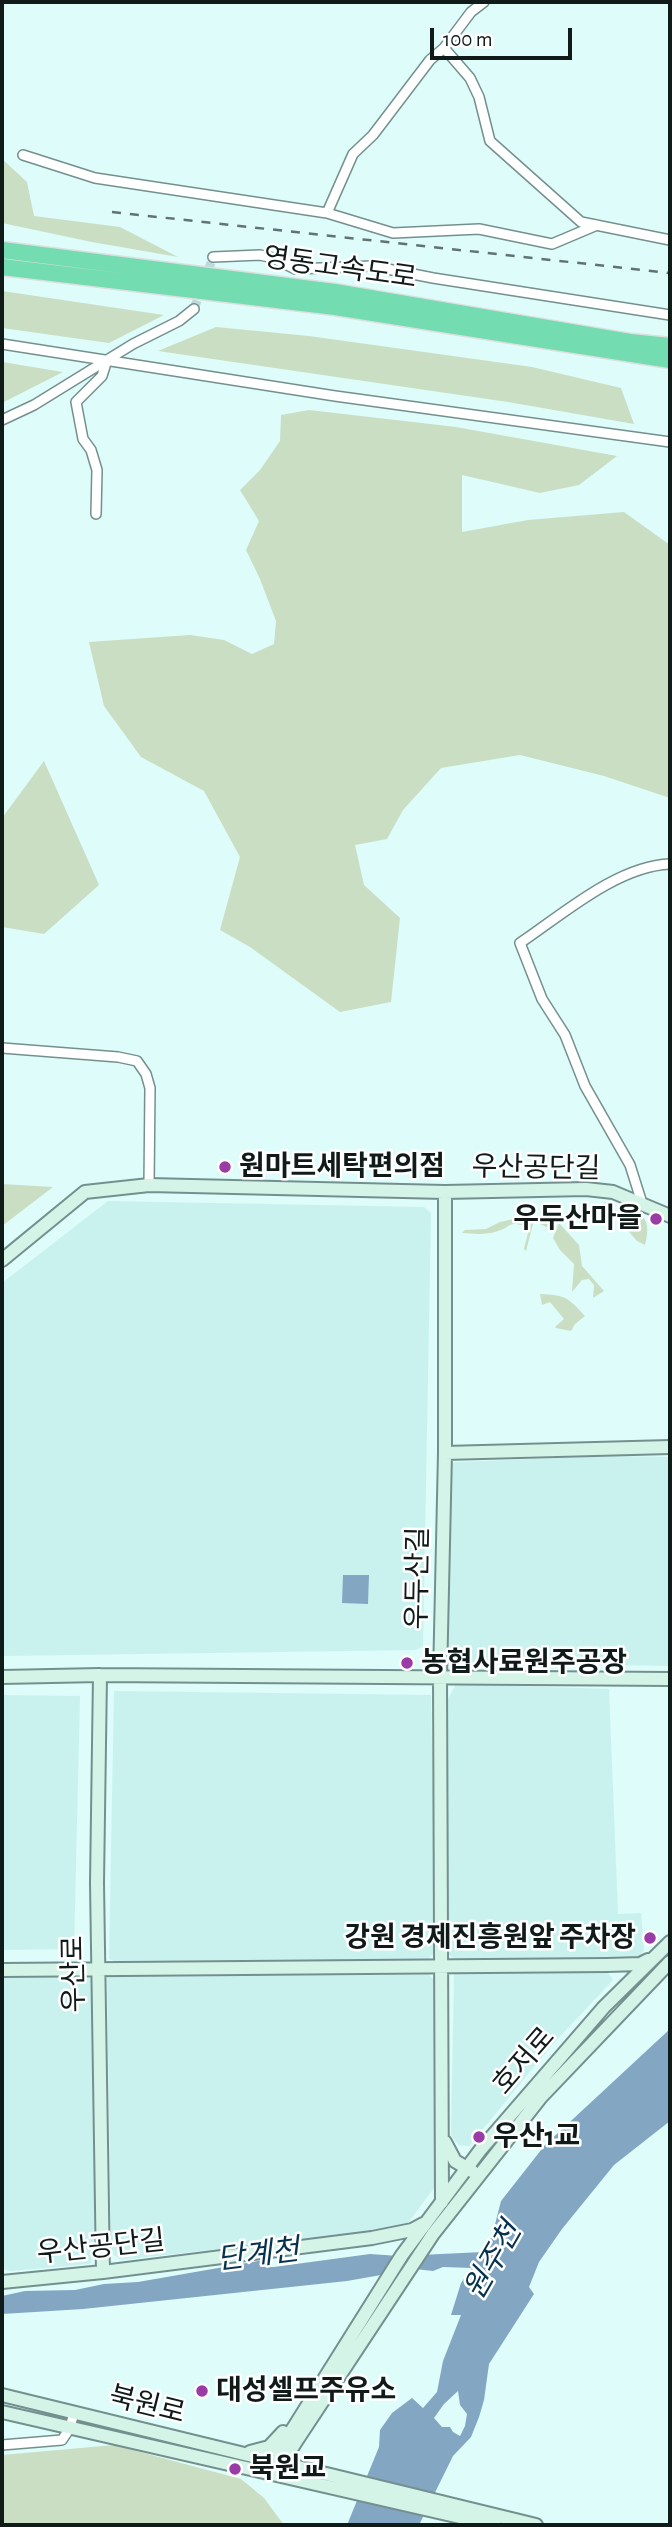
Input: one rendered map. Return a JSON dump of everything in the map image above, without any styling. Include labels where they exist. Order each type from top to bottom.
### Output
[{"type":"highway","name":"영동고속도로","points":[[2,250],[335,292],[631,349],[670,360]]},
{"type":"highway","name":"영동고속도로","points":[[2,267],[335,307],[631,349],[670,346]]},
{"type":"street","points":[[327,213],[352,154],[373,135],[429,60],[444,48],[471,12],[484,2]]},
{"type":"street","points":[[444,48],[470,78],[479,97],[490,141],[581,222],[670,240]]},
{"type":"street","points":[[23,155],[95,178],[327,213],[393,233],[479,229],[552,244],[597,225]]},
{"type":"street","points":[[213,257],[260,256],[273,258],[295,269],[372,266],[433,278],[670,314]]},
{"type":"street","points":[[2,420],[34,405],[194,310]]},
{"type":"street","points":[[2,344],[335,396],[670,442]]},
{"type":"street","points":[[96,514],[97,470],[91,450],[83,439],[76,402],[103,376],[107,360]]},
{"type":"street","points":[[642,1203],[630,1165],[585,1086],[565,1035],[542,999],[520,943],[600,889],[632,872],[670,864]]},
{"type":"street","points":[[2,1048],[118,1057],[137,1061],[146,1074],[150,1088],[149,1185]]},
{"type":"street","name":"우산공단길","points":[[2,1259],[85,1192],[149,1185],[445,1192],[586,1189],[613,1192],[670,1216]]},
{"type":"street","name":"우두산길","points":[[442,2202],[440,1678],[445,1453],[445,1192]]},
{"type":"street","points":[[445,1453],[670,1447]]},
{"type":"street","points":[[2,1677],[100,1675],[670,1679]]},
{"type":"street","name":"우산로","points":[[100,1675],[97,1883],[103,2272]]},
{"type":"street","name":"호저로","points":[[380,2302],[402,2255],[481,2149],[617,1993],[670,1942]]},
{"type":"street","points":[[2,1970],[607,1965],[640,1964],[653,1959]]},
{"type":"street","name":"호저로","points":[[380,2302],[541,2097],[670,1962]]},
{"type":"street","points":[[607,1965],[616,1970],[619,1976],[617,1993]]},
{"type":"street","points":[[634,1977],[644,1989]]},
{"type":"street","points":[[441,2132],[458,2153],[481,2149]]},
{"type":"street","points":[[441,2132],[448,2152],[455,2161],[479,2176]]},
{"type":"street","name":"우산공단길","points":[[2,2282],[372,2238],[412,2230],[428,2220]]},
{"type":"street","points":[[372,2238],[391,2241],[402,2255]]},
{"type":"street","points":[[279,2469],[311,2411],[380,2302]]},
{"type":"street","name":"북원로","points":[[2,2395],[238,2452],[279,2469]]},
{"type":"street","points":[[238,2452],[252,2452],[275,2443],[295,2416],[311,2411]]},
{"type":"street","points":[[311,2411],[299,2453],[303,2463],[316,2475]]},
{"type":"street","name":"북원로","points":[[2,2412],[70,2428],[316,2475],[489,2520]]},
{"type":"street","points":[[2,2445],[62,2440],[70,2428],[74,2412]]},
{"type":"street","points":[[489,2520],[536,2525]]},
{"type":"shaded area","points":[[108,1201],[424,1207],[431,1213],[423,1646],[416,1650],[2,1656],[2,1283]]},
{"type":"shaded area","points":[[612,1456],[670,1457],[670,1666],[448,1662],[451,1464]]},
{"type":"shaded area","points":[[456,1684],[609,1689],[618,1914],[641,1913],[644,1950],[637,1962],[457,1962],[445,1951],[447,1701]]},
{"type":"shaded area","points":[[114,1691],[431,1695],[436,1952],[424,1962],[122,1964],[109,1959]]},
{"type":"shaded area","points":[[2,1695],[80,1696],[74,1949],[2,1950]]},
{"type":"shaded area","points":[[454,1973],[608,1973],[613,1980],[552,2045],[469,2146],[458,2145],[451,2135]]},
{"type":"shaded area","points":[[86,1974],[95,1985],[97,2250],[90,2264],[11,2271],[2,2269],[2,1975]]},
{"type":"shaded area","points":[[428,1974],[435,1981],[434,2188],[405,2227],[328,2236],[328,2239],[121,2260],[111,2253],[107,1977]]},
{"type":"green space","points":[[2,159],[27,182],[34,216],[120,227],[178,257],[2,223]]},
{"type":"green space","points":[[2,291],[164,315],[109,343],[2,328]]},
{"type":"green space","points":[[216,327],[309,336],[532,367],[621,388],[634,424],[508,402],[158,351]]},
{"type":"green space","points":[[2,362],[63,372],[2,403]]},
{"type":"green space","points":[[309,410],[456,427],[617,456],[579,485],[540,493],[462,475],[462,532],[528,520],[624,512],[670,545],[670,798],[604,776],[520,755],[441,768],[403,810],[387,839],[355,845],[364,885],[400,918],[391,1002],[340,1012],[250,947],[220,930],[240,857],[204,791],[141,757],[104,706],[89,642],[190,635],[224,640],[252,654],[274,644],[276,621],[246,550],[259,521],[240,490],[260,470],[280,441],[281,415]]},
{"type":"green space","points":[[44,761],[99,885],[44,934],[2,927],[2,818]]},
{"type":"green space","points":[[2,1184],[53,1187],[2,1226]]},
{"type":"green space","points":[[603,1202],[614,1205],[613,1210],[636,1218],[639,1213],[643,1216],[647,1228],[645,1245],[637,1241]]},
{"type":"green space","points":[[531,1215],[554,1218],[551,1229],[540,1224],[541,1221],[534,1220],[526,1251],[524,1249],[529,1229],[518,1224],[489,1233],[462,1233],[465,1230],[486,1229],[500,1222]]},
{"type":"green space","points":[[559,1223],[579,1245],[582,1266],[604,1291],[593,1298],[594,1285],[589,1279],[582,1280],[572,1292],[574,1264],[553,1238]]},
{"type":"green space","points":[[540,1294],[566,1298],[585,1316],[571,1331],[556,1328],[564,1319],[550,1302],[542,1305]]},
{"type":"green space","points":[[114,2445],[241,2479],[264,2498],[284,2525],[2,2525],[2,2455]]},
{"type":"water","points":[[343,1575],[369,1575],[368,1604],[342,1603]]},
{"type":"water","name":"원주천","points":[[670,2029],[670,2121],[614,2165],[539,2262],[529,2287],[534,2294],[489,2364],[484,2400],[471,2437],[453,2456],[419,2525],[347,2525],[379,2447],[380,2430],[392,2413],[412,2398],[423,2408],[437,2392],[443,2361],[461,2315],[451,2315],[461,2283],[472,2268],[443,2267],[433,2271],[415,2269],[347,2281],[83,2309],[2,2314],[2,2296],[25,2291],[75,2290],[104,2284],[138,2282],[264,2260],[268,2267],[274,2267],[370,2254],[399,2256],[483,2252],[492,2236],[501,2201],[545,2145]],"holes":[[[458,2391],[460,2405],[467,2414],[460,2436],[450,2427],[442,2427],[434,2418]]]},
{"type":"tunnel","points":[[194,309],[213,257]]},
{"type":"railway","points":[[112,212],[670,273]]},
{"type":"place","name":"원마트세탁편의점","points":[[225,1167]]},
{"type":"place","name":"우두산마을","points":[[656,1219]]},
{"type":"place","name":"농협사료원주공장","points":[[407,1663]]},
{"type":"place","name":"강원 경제진흥원앞 주차장","points":[[650,1938]]},
{"type":"place","name":"우산1교","points":[[479,2137]]},
{"type":"place","name":"대성셀프주유소","points":[[202,2391]]},
{"type":"place","name":"북원교","points":[[235,2469]]},
{"type":"water label","name":"단계천","points":[[258,2255]]}]
